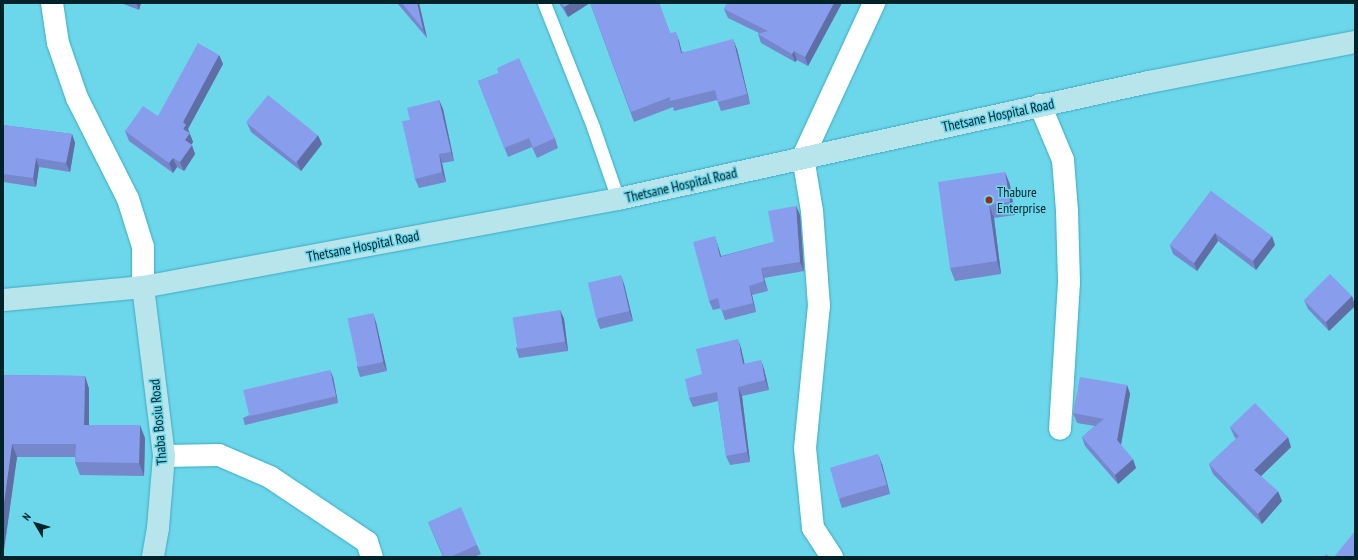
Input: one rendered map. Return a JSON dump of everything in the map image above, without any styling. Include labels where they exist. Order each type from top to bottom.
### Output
[{"type":"main road","name":"Thetsane Hospital Road","points":[[3,300],[143,287],[618,200],[802,157],[1040,105],[1355,42]]},
{"type":"main road","name":"Thaba Bosiu Road","points":[[143,287],[164,456],[158,528],[153,557]]},
{"type":"street","points":[[52,3],[58,43],[77,98],[128,199],[143,247],[143,287]]},
{"type":"street","points":[[830,556],[813,528],[805,448],[819,306],[812,211],[802,157],[874,3]]},
{"type":"street","points":[[1040,105],[1062,160],[1067,211],[1069,282],[1060,429]]},
{"type":"street","points":[[164,456],[219,455],[270,477],[367,542],[372,557]]},
{"type":"lane","points":[[544,3],[593,126],[618,200]]},
{"type":"building","points":[[402,3],[417,3],[423,29]]},
{"type":"building","points":[[561,3],[571,3],[564,7]]},
{"type":"building","points":[[590,3],[659,3],[670,33],[676,32],[681,53],[733,39],[747,94],[718,102],[715,90],[670,101],[670,97],[631,112]]},
{"type":"building","points":[[727,3],[834,3],[805,57],[794,51],[792,54],[758,34],[768,31],[724,9]]},
{"type":"building","points":[[198,43],[219,55],[183,122],[186,125],[183,129],[190,133],[185,140],[192,145],[180,162],[173,158],[169,163],[125,131],[143,106],[158,116]]},
{"type":"building","points":[[519,58],[555,138],[533,148],[529,138],[504,148],[478,81],[499,73],[497,68]]},
{"type":"building","points":[[268,95],[318,135],[296,162],[246,122]]},
{"type":"building","points":[[439,100],[451,152],[439,154],[442,172],[415,179],[402,121],[410,120],[407,108]]},
{"type":"building","points":[[3,125],[72,134],[66,163],[36,158],[33,178],[3,174]]},
{"type":"building","points":[[1005,172],[1010,202],[989,205],[997,261],[950,268],[938,182]]},
{"type":"building","points":[[1211,191],[1272,236],[1253,261],[1215,233],[1194,263],[1170,245]]},
{"type":"building","points":[[796,206],[800,262],[761,268],[764,281],[749,286],[753,303],[721,311],[718,298],[709,301],[693,242],[715,236],[720,257],[774,242],[768,211]]},
{"type":"building","points":[[1330,274],[1352,296],[1326,322],[1304,300]]},
{"type":"building","points":[[621,275],[629,311],[596,319],[588,283]]},
{"type":"building","points":[[560,310],[565,342],[518,349],[513,318]]},
{"type":"building","points":[[373,313],[383,362],[358,367],[348,318]]},
{"type":"building","points":[[738,339],[743,364],[761,360],[765,380],[738,387],[747,452],[726,456],[717,392],[689,398],[685,379],[702,374],[696,349]]},
{"type":"building","points":[[330,370],[336,396],[249,416],[243,390]]},
{"type":"building","points":[[3,375],[85,376],[84,425],[140,425],[139,463],[75,462],[76,444],[12,444],[3,510]]},
{"type":"building","points":[[1080,377],[1127,385],[1117,440],[1133,459],[1115,475],[1082,437],[1104,419],[1073,413]]},
{"type":"building","points":[[1255,403],[1288,437],[1254,470],[1278,491],[1258,514],[1209,464],[1239,436],[1230,427]]},
{"type":"building","points":[[878,454],[887,485],[839,499],[830,468]]},
{"type":"building","points":[[461,507],[477,545],[450,557],[444,557],[428,522]]},
{"type":"building","points":[[1355,531],[1355,557],[1334,557]]},
{"type":"place","name":"Thabure Enterprise","points":[[989,200]]}]
